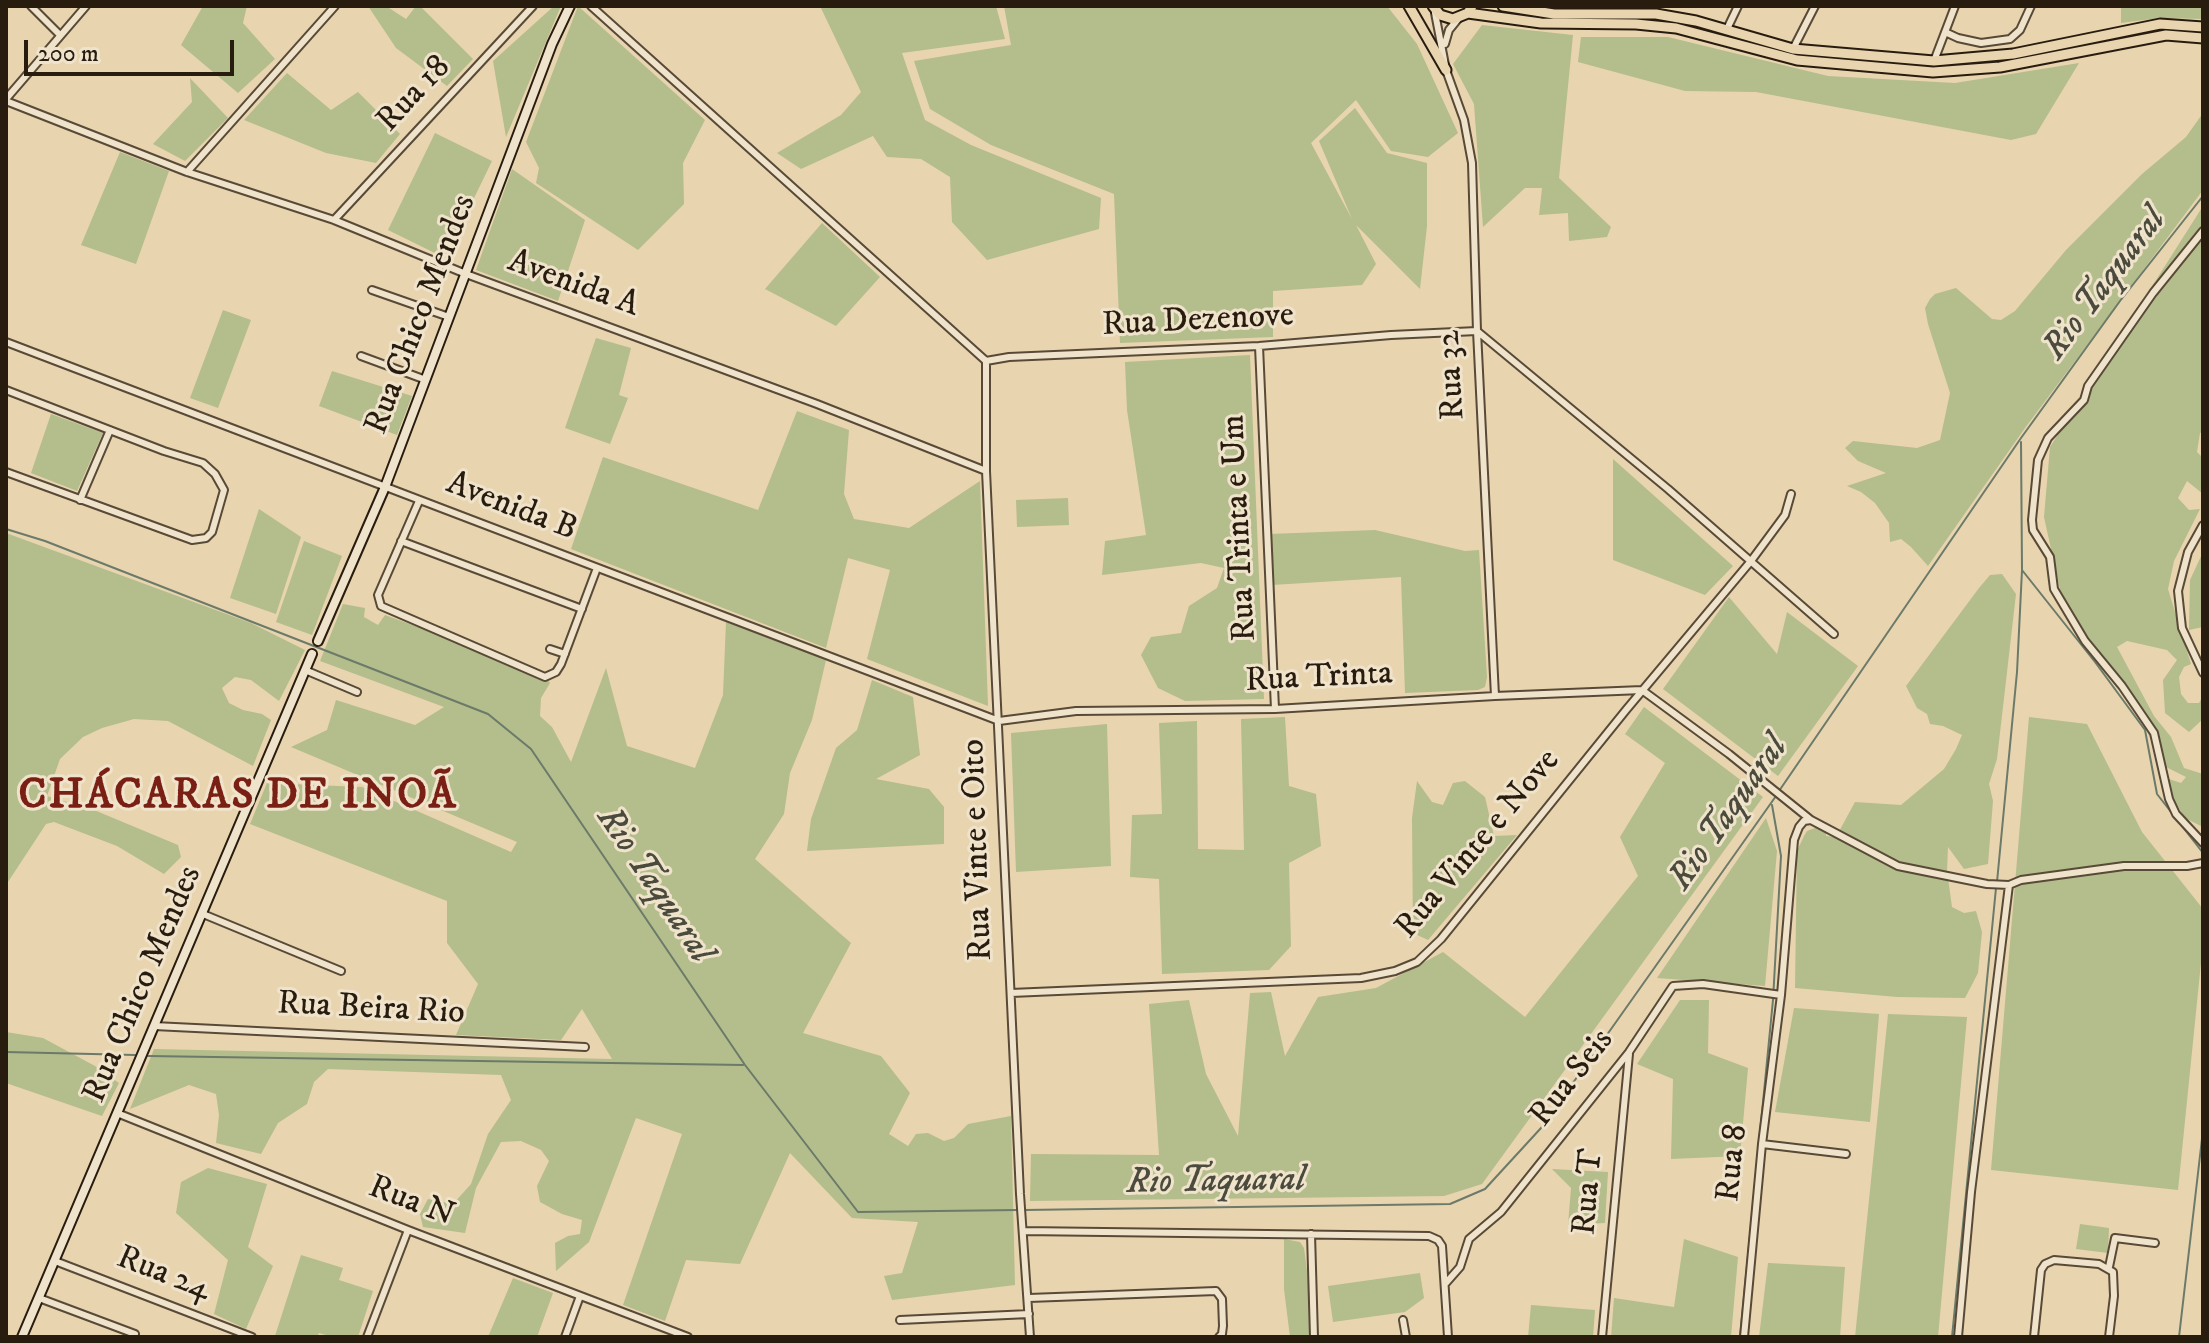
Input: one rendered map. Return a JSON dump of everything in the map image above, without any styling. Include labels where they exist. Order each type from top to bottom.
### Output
[{"type":"main road","name":"Rua Chico Mendes","points":[[318,641],[385,487],[552,44],[570,6]]},
{"type":"main road","points":[[1409,6],[1446,70]]},
{"type":"main road","points":[[1433,6],[1444,18],[1466,13],[1550,24],[1662,26],[1694,31],[1797,60],[1933,72],[2000,67],[2166,35],[2203,38]]},
{"type":"main road","points":[[1503,6],[1554,14],[1656,14],[1727,29],[1793,49],[1934,61],[2013,54],[2160,24],[2203,27]]},
{"type":"main road","name":"Rua Chico Mendes","points":[[22,1337],[312,654]]},
{"type":"street","points":[[31,6],[60,35]]},
{"type":"street","points":[[6,100],[86,6]]},
{"type":"street","points":[[187,172],[335,6]]},
{"type":"street","name":"Rua 18","points":[[334,220],[533,6]]},
{"type":"street","points":[[591,6],[986,361]]},
{"type":"street","name":"Rua 32","points":[[1433,6],[1446,70],[1464,120],[1472,163],[1495,696]]},
{"type":"street","points":[[1727,29],[1738,6]]},
{"type":"street","points":[[1793,49],[1815,6]]},
{"type":"street","points":[[1934,61],[1955,6]]},
{"type":"street","points":[[1945,32],[1981,43],[2010,39],[2020,30],[2031,6]]},
{"type":"street","name":"Rua 32","points":[[1444,56],[1445,40],[1466,13]]},
{"type":"street","name":"Avenida A","points":[[6,100],[187,172],[334,220],[466,274],[817,404],[986,471]]},
{"type":"street","points":[[2203,231],[2153,293],[2088,386],[2084,400],[2048,438],[2038,460],[2032,520],[2033,530],[2050,557],[2054,589],[2085,641],[2122,686],[2154,733],[2169,799],[2176,814],[2203,843]]},
{"type":"street","points":[[372,290],[449,317]]},
{"type":"street","points":[[1477,331],[1834,634]]},
{"type":"street","name":"Rua Dezenove","points":[[986,361],[1009,357],[1259,346],[1477,331]]},
{"type":"street","name":"Avenida B","points":[[6,342],[999,721]]},
{"type":"street","name":"Rua Trinta e Um","points":[[1259,346],[1275,709]]},
{"type":"street","points":[[361,356],[426,380]]},
{"type":"street","name":"Rua Vinte e Oito","points":[[986,361],[986,471],[1020,1194],[1030,1337]]},
{"type":"street","points":[[6,390],[203,463],[215,474],[224,490],[212,532],[206,538],[192,540],[6,472]]},
{"type":"street","points":[[80,500],[110,430]]},
{"type":"street","name":"Rua Vinte e Nove","points":[[1011,993],[1361,978],[1395,971],[1417,962],[1441,939],[1642,690],[1751,561],[1785,515],[1791,494]]},
{"type":"street","points":[[419,501],[378,595],[381,606],[545,677],[556,672],[565,654],[597,568]]},
{"type":"street","points":[[2203,525],[2188,552],[2181,576],[2178,606],[2187,642],[2203,673]]},
{"type":"street","points":[[401,541],[582,609]]},
{"type":"street","points":[[550,649],[565,654]]},
{"type":"street","points":[[305,670],[357,692]]},
{"type":"street","points":[[1642,690],[1811,820],[1898,866],[1987,884],[2009,885],[2021,880],[2124,866],[2202,864]]},
{"type":"street","name":"Rua Trinta","points":[[999,721],[1076,711],[1275,709],[1642,690]]},
{"type":"street","name":"Rua 8","points":[[1744,1337],[1775,995],[1794,840],[1804,821],[1811,820]]},
{"type":"street","points":[[1958,1337],[1971,1192],[2009,885]]},
{"type":"street","points":[[203,914],[341,971]]},
{"type":"street","name":"Rua Seis","points":[[1445,1284],[1460,1267],[1469,1239],[1501,1212],[1629,1052],[1670,989],[1677,985],[1703,984],[1775,995]]},
{"type":"street","name":"Rua Beira Rio","points":[[154,1026],[585,1047]]},
{"type":"street","name":"Rua T","points":[[1602,1337],[1629,1052]]},
{"type":"street","name":"Rua N","points":[[117,1113],[408,1230],[688,1337]]},
{"type":"street","points":[[1762,1144],[1846,1154]]},
{"type":"street","points":[[367,1337],[408,1230]]},
{"type":"street","points":[[1023,1231],[1429,1236],[1442,1246],[1448,1337]]},
{"type":"street","points":[[1311,1234],[1314,1337]]},
{"type":"street","points":[[2109,1337],[2114,1278],[2109,1267],[2115,1238],[2155,1243]]},
{"type":"street","points":[[2034,1337],[2039,1280],[2045,1264],[2054,1260],[2109,1267]]},
{"type":"street","name":"Rua 24","points":[[55,1261],[252,1337]]},
{"type":"street","points":[[1029,1298],[1216,1291],[1222,1299],[1223,1326],[1219,1337]]},
{"type":"street","points":[[565,1337],[580,1296]]},
{"type":"street","points":[[39,1298],[135,1334]]},
{"type":"street","points":[[900,1320],[1029,1314]]},
{"type":"street","points":[[1403,1320],[1406,1337]]},
{"type":"green space","points":[[203,6],[247,6],[243,23],[275,59],[238,93],[181,45]]},
{"type":"green space","points":[[368,6],[386,6],[406,19],[416,6],[420,6],[473,59],[447,86],[396,48]]},
{"type":"green space","points":[[554,6],[561,6],[506,137],[493,61]]},
{"type":"green space","points":[[578,6],[705,120],[683,163],[684,204],[638,250],[536,183],[539,168],[526,142]]},
{"type":"green space","points":[[820,6],[996,6],[1005,39],[902,53],[925,120],[971,145],[1101,198],[1099,229],[987,260],[952,222],[950,177],[921,159],[887,157],[873,136],[801,169],[777,153],[841,115],[861,92]]},
{"type":"green space","points":[[1004,6],[1387,6],[1417,44],[1458,133],[1428,157],[1391,151],[1356,100],[1311,143],[1352,219],[1319,141],[1355,108],[1387,153],[1427,163],[1427,226],[1420,289],[1356,225],[1376,264],[1362,285],[1273,291],[1273,337],[1120,343],[1114,194],[991,145],[930,109],[914,61],[1011,45]]},
{"type":"green space","points":[[2121,6],[2203,6],[2203,19],[2160,18],[2121,23]]},
{"type":"green space","points":[[1482,25],[1573,35],[1559,178],[1611,227],[1607,237],[1569,241],[1568,213],[1539,215],[1542,188],[1525,188],[1483,227],[1474,104],[1453,64]]},
{"type":"green space","points":[[1581,37],[1668,37],[1828,76],[1955,83],[2079,63],[2036,134],[2011,140],[1756,92],[1685,91],[1578,62]]},
{"type":"green space","points":[[287,73],[331,110],[358,92],[400,134],[376,163],[326,153],[244,120]]},
{"type":"green space","points":[[190,78],[228,118],[185,161],[153,144],[192,102]]},
{"type":"green space","points":[[2203,113],[2203,190],[2025,428],[1928,566],[1901,539],[1890,542],[1889,523],[1875,503],[1847,486],[1886,473],[1858,461],[1845,448],[1853,441],[1917,448],[1940,440],[1950,393],[1928,324],[1925,308],[1930,299],[1935,294],[1956,288],[1992,319],[2001,320],[2015,311],[2066,250],[2142,174],[2186,137]]},
{"type":"green space","points":[[435,133],[492,161],[445,258],[388,230]]},
{"type":"green space","points":[[120,152],[169,171],[136,264],[81,245]]},
{"type":"green space","points":[[512,169],[585,220],[558,301],[476,270]]},
{"type":"green space","points":[[2203,206],[2203,432],[2200,433],[2197,452],[2203,458],[2203,494],[2187,481],[2178,498],[2189,510],[2200,509],[2174,561],[2168,589],[2191,664],[2184,667],[2179,677],[2181,694],[2188,703],[2199,703],[2203,696],[2203,719],[2189,732],[2165,713],[2163,680],[2177,660],[2167,650],[2127,641],[2117,647],[2154,716],[2171,737],[2184,768],[2203,774],[2203,827],[2185,818],[2170,794],[2166,781],[2181,783],[2186,777],[2164,766],[2128,693],[2085,641],[2060,590],[2044,517],[2050,447]]},
{"type":"green space","points":[[822,223],[880,277],[836,326],[765,289]]},
{"type":"green space","points":[[223,310],[251,320],[218,408],[190,398]]},
{"type":"green space","points":[[596,338],[631,348],[619,395],[628,398],[610,444],[565,428]]},
{"type":"green space","points":[[1250,355],[1264,699],[1185,701],[1158,688],[1141,655],[1151,637],[1181,633],[1189,606],[1217,588],[1224,568],[1201,563],[1102,575],[1105,541],[1146,535],[1127,410],[1125,362]]},
{"type":"green space","points":[[332,371],[412,396],[397,435],[319,406]]},
{"type":"green space","points":[[797,411],[849,430],[844,494],[854,519],[909,528],[980,481],[988,706],[867,659],[890,570],[848,558],[826,648],[571,549],[603,457],[758,510]]},
{"type":"green space","points":[[51,414],[103,433],[77,491],[31,473]]},
{"type":"green space","points":[[1613,459],[1733,566],[1705,595],[1613,560]]},
{"type":"green space","points":[[1068,498],[1069,525],[1017,527],[1016,500]]},
{"type":"green space","points":[[259,509],[301,537],[276,614],[230,598]]},
{"type":"green space","points":[[1375,530],[1465,551],[1479,550],[1487,677],[1485,687],[1478,690],[1405,693],[1401,577],[1272,585],[1269,534]]},
{"type":"green space","points":[[6,533],[251,623],[305,650],[279,701],[251,680],[235,677],[222,688],[229,703],[271,720],[253,766],[168,721],[134,719],[83,737],[60,759],[47,796],[94,810],[178,845],[181,857],[164,874],[117,846],[54,822],[46,824],[6,885]]},
{"type":"green space","points":[[304,541],[342,556],[312,635],[276,622]]},
{"type":"green space","points":[[2203,552],[2203,627],[2189,630],[2190,580]]},
{"type":"green space","points":[[2002,574],[2016,594],[1997,759],[1989,784],[1993,801],[1988,864],[1964,869],[1948,847],[1947,871],[1952,907],[1964,913],[1976,911],[1982,932],[1978,973],[1965,998],[1897,997],[1795,988],[1797,851],[1804,836],[1807,831],[1826,824],[1826,836],[1836,837],[1855,802],[1901,805],[1944,769],[1962,735],[1930,724],[1927,714],[1917,708],[1906,686],[1990,575]]},
{"type":"green space","points":[[1729,597],[1777,654],[1787,612],[1858,666],[1778,776],[1663,689]]},
{"type":"green space","points":[[343,604],[365,608],[364,617],[378,625],[385,615],[542,672],[550,683],[541,698],[540,716],[552,727],[571,762],[606,668],[627,746],[695,768],[723,695],[726,622],[826,660],[812,720],[790,773],[784,814],[755,859],[851,943],[803,1033],[881,1056],[910,1093],[889,1134],[908,1146],[916,1134],[928,1133],[944,1141],[954,1138],[968,1124],[1011,1116],[1015,1285],[892,1300],[884,1276],[902,1273],[918,1222],[852,1218],[790,1153],[740,1264],[686,1260],[665,1321],[623,1305],[682,1134],[636,1118],[589,1242],[556,1271],[555,1243],[580,1234],[582,1220],[540,1202],[537,1186],[549,1161],[541,1150],[521,1141],[501,1142],[476,1188],[465,1233],[423,1227],[420,1214],[428,1199],[453,1204],[471,1184],[488,1134],[511,1100],[501,1075],[328,1069],[314,1082],[307,1104],[278,1123],[261,1154],[216,1143],[219,1115],[216,1094],[189,1085],[130,1109],[154,1049],[612,1059],[582,1009],[561,1040],[456,1035],[478,984],[447,943],[447,901],[250,824],[267,783],[362,787],[511,852],[517,842],[291,747],[327,730],[336,700],[415,725],[444,707],[320,661]]},
{"type":"green space","points":[[872,680],[913,697],[920,755],[876,779],[929,789],[944,807],[944,844],[807,851],[811,819],[836,748],[857,730]]},
{"type":"green space","points":[[1644,707],[1763,797],[1482,1184],[1444,1196],[1030,1201],[1031,1154],[1159,1155],[1149,1004],[1189,1000],[1206,1074],[1238,1136],[1250,993],[1271,992],[1285,1056],[1318,997],[1376,988],[1443,952],[1525,1017],[1638,876],[1620,837],[1665,763],[1625,734]]},
{"type":"green space","points":[[1285,717],[1289,786],[1316,794],[1321,846],[1289,863],[1291,946],[1269,970],[1162,974],[1159,879],[1130,877],[1132,815],[1162,814],[1159,723],[1197,721],[1198,849],[1244,850],[1241,719]]},
{"type":"green space","points":[[2029,717],[2087,724],[2142,832],[2203,909],[2203,943],[2178,1190],[1991,1170]]},
{"type":"green space","points":[[1107,724],[1111,866],[1016,872],[1011,733]]},
{"type":"green space","points":[[1417,781],[1432,802],[1443,805],[1453,783],[1465,781],[1485,797],[1494,836],[1517,835],[1428,940],[1413,933],[1412,818]]},
{"type":"green space","points":[[1766,818],[1777,851],[1765,986],[1657,978]]},
{"type":"green space","points":[[1680,1000],[1709,1000],[1708,1053],[1748,1068],[1740,1156],[1671,1159],[1673,1079],[1637,1064]]},
{"type":"green space","points":[[1794,1008],[1879,1014],[1870,1122],[1775,1112]]},
{"type":"green space","points":[[1888,1014],[1967,1017],[1938,1337],[1855,1337]]},
{"type":"green space","points":[[6,1032],[43,1038],[95,1066],[119,1083],[102,1116],[6,1083]]},
{"type":"green space","points":[[208,1168],[267,1184],[248,1247],[273,1266],[246,1329],[214,1314],[228,1260],[176,1213],[181,1182]]},
{"type":"green space","points":[[1552,1169],[1608,1172],[1605,1223],[1568,1225],[1571,1188]]},
{"type":"green space","points":[[2080,1224],[2109,1228],[2108,1253],[2076,1249]]},
{"type":"green space","points":[[1284,1239],[1300,1242],[1304,1248],[1310,1294],[1310,1337],[1290,1337],[1284,1289]]},
{"type":"green space","points":[[1684,1239],[1738,1257],[1731,1337],[1611,1337],[1614,1298],[1674,1307]]},
{"type":"green space","points":[[301,1255],[343,1268],[339,1280],[373,1291],[358,1337],[333,1337],[319,1333],[317,1337],[275,1336]]},
{"type":"green space","points":[[1768,1263],[1845,1267],[1840,1337],[1759,1337]]},
{"type":"green space","points":[[1420,1273],[1424,1298],[1405,1312],[1333,1322],[1328,1286]]},
{"type":"green space","points":[[513,1278],[553,1293],[537,1337],[488,1337]]},
{"type":"green space","points":[[1531,1305],[1595,1310],[1593,1337],[1528,1337]]},
{"type":"waterway","name":"Rio Taquaral","points":[[1779,791],[2021,438],[2120,301],[2203,196]]},
{"type":"waterway","points":[[2021,442],[2022,570],[2145,730],[2157,794],[2203,853]]},
{"type":"waterway","name":"Rio Taquaral","points":[[6,529],[45,541],[488,714],[531,749],[745,1065],[858,1212],[1018,1210]]},
{"type":"waterway","points":[[1997,882],[2017,672],[2022,570]]},
{"type":"waterway","name":"Rio Taquaral","points":[[1024,1210],[1450,1204],[1485,1189],[1541,1128],[1776,796]]},
{"type":"waterway","points":[[1740,1337],[1773,1000],[1781,856],[1772,805]]},
{"type":"waterway","points":[[1952,1337],[1996,888]]},
{"type":"waterway","points":[[6,1052],[135,1055]]},
{"type":"waterway","points":[[148,1056],[743,1065]]},
{"type":"waterway","points":[[2179,1337],[2203,1130]]},
{"type":"district","name":"CHÁCARAS DE INOÃ","points":[[238,798]]}]
